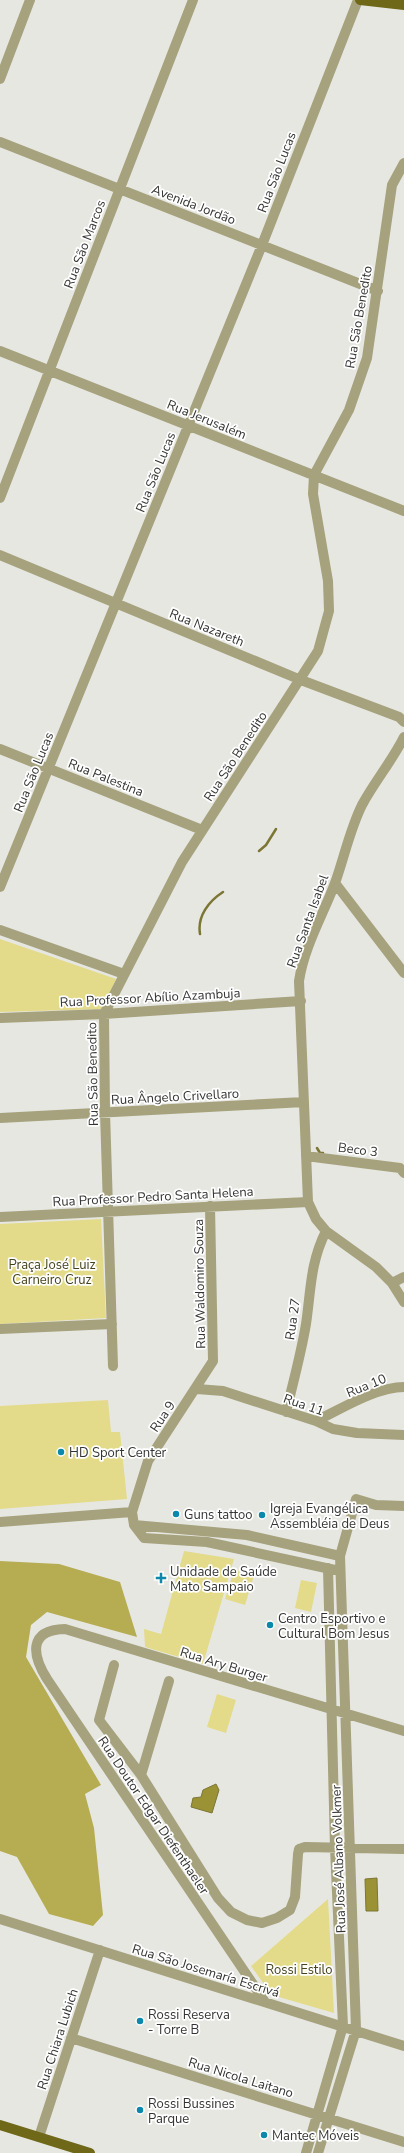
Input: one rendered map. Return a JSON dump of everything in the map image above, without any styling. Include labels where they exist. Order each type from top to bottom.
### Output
[{"type":"main road","points":[[359,0],[404,5]]},
{"type":"main road","points":[[0,2125],[90,2153]]},
{"type":"street","points":[[0,79],[30,0]]},
{"type":"street","name":"Rua São Marcos","points":[[0,498],[193,0]]},
{"type":"street","name":"Rua São Lucas","points":[[0,887],[262,245],[359,0]]},
{"type":"street","name":"Avenida Jordão","points":[[0,142],[378,291]]},
{"type":"street","name":"Rua São Benedito","points":[[113,1366],[105,1112],[104,1014],[182,862],[301,680],[318,651],[329,611],[328,581],[313,494],[314,475],[349,410],[366,358],[378,291],[392,185],[404,163]]},
{"type":"street","name":"Rua Jerusalém","points":[[0,351],[404,511]]},
{"type":"street","name":"Rua Nazareth","points":[[0,555],[301,680],[398,717],[404,722]]},
{"type":"street","name":"Rua Santa Isabel","points":[[308,1202],[299,981],[301,966],[335,883],[362,807],[375,781],[394,757],[404,737]]},
{"type":"street","name":"Rua Palestina","points":[[0,749],[202,830]]},
{"type":"street","points":[[335,883],[404,973]]},
{"type":"street","points":[[0,930],[124,974]]},
{"type":"street","name":"Rua Professor Abílio Azambuja","points":[[0,1018],[104,1014],[301,1001]]},
{"type":"street","name":"Rua Ângelo Crivellaro","points":[[0,1118],[304,1102]]},
{"type":"street","name":"Beco 3","points":[[306,1156],[400,1168],[404,1173]]},
{"type":"street","points":[[308,1202],[316,1219],[326,1231],[363,1256],[392,1283],[404,1302]]},
{"type":"street","name":"Rua Professor Pedro Santa Helena","points":[[0,1217],[308,1202]]},
{"type":"street","name":"Rua Waldomiro Souza","points":[[210,1206],[213,1361]]},
{"type":"street","name":"Rua 27","points":[[286,1412],[306,1324],[311,1275],[318,1247],[326,1231]]},
{"type":"street","points":[[392,1283],[404,1277]]},
{"type":"street","points":[[0,1329],[112,1324]]},
{"type":"street","name":"Rua 9","points":[[132,1512],[148,1461],[197,1388],[213,1361]]},
{"type":"street","name":"Rua 10","points":[[316,1421],[365,1398],[396,1387],[404,1387]]},
{"type":"street","name":"Rua 11","points":[[197,1388],[223,1391],[316,1421],[333,1429],[357,1433],[404,1435]]},
{"type":"street","name":"Rua José Albano Volkmer","points":[[318,2153],[356,2030],[340,1556],[356,1499],[378,1505],[404,1506]]},
{"type":"street","points":[[0,1522],[132,1512],[134,1525],[144,1538],[207,1542],[340,1571]]},
{"type":"street","points":[[134,1525],[247,1535],[340,1556]]},
{"type":"street","name":"Rua José Albano Volkmer","points":[[306,2153],[343,2026],[335,1848],[333,1710],[328,1568]]},
{"type":"street","name":"Rua Ary Burger","points":[[40,1639],[52,1629],[65,1629],[404,1731]]},
{"type":"street","name":"Rua Doutor Edgar Diefenthaeler","points":[[40,1639],[34,1652],[38,1665],[44,1675],[265,2002]]},
{"type":"street","points":[[114,1665],[99,1720],[141,1775],[218,1898],[231,1912],[247,1920],[262,1923],[276,1918],[290,1910],[295,1897],[299,1849],[305,1847],[404,1849]]},
{"type":"street","points":[[141,1775],[169,1681]]},
{"type":"street","name":"Rua São Josemaría Escrivá","points":[[0,1919],[404,2046]]},
{"type":"street","points":[[338,1922],[353,1921]]},
{"type":"street","name":"Rua Chiara Lubich","points":[[39,2137],[100,1950]]},
{"type":"street","name":"Rua Nicola Laitano","points":[[71,2038],[404,2142]]},
{"type":"green space","points":[[0,939],[116,979],[102,1009],[0,1012]]},
{"type":"green space","name":"Praça José Luiz Carneiro Cruz","points":[[101,1219],[106,1318],[0,1324],[0,1224]]},
{"type":"green space","name":"HD Sport Center","points":[[108,1400],[111,1432],[120,1432],[127,1499],[0,1509],[0,1406]]},
{"type":"green space","points":[[184,1551],[234,1559],[203,1664],[145,1647],[144,1629],[161,1634]]},
{"type":"green space","points":[[234,1570],[254,1576],[245,1605],[225,1599]]},
{"type":"green space","points":[[301,1580],[317,1583],[311,1612],[295,1608]]},
{"type":"green space","points":[[217,1694],[236,1700],[226,1733],[207,1727]]},
{"type":"green space","name":"Rossi Estilo","points":[[328,1899],[334,2013],[272,1995],[251,1966]]},
{"type":"shaded area","points":[[0,1561],[59,1564],[120,1582],[137,1637],[47,1612],[31,1625],[26,1657],[101,1785],[85,1794],[94,1828],[103,1915],[93,1926],[49,1914],[17,1857],[0,1851]]},
{"type":"shaded area","points":[[216,1784],[219,1790],[212,1813],[191,1807],[193,1798],[201,1797],[203,1790]]},
{"type":"shaded area","points":[[377,1878],[378,1911],[366,1911],[365,1879]]},
{"type":"waterway","points":[[259,851],[266,845],[276,829]]},
{"type":"waterway","points":[[200,934],[200,921],[202,915],[209,904],[223,892]]},
{"type":"waterway","points":[[317,1148],[320,1153],[323,1153]]},
{"type":"place","name":"HD Sport Center","points":[[61,1452]]},
{"type":"place","name":"Guns tattoo","points":[[176,1514]]},
{"type":"place","name":"Igreja Evangélica Assembléia de Deus","points":[[262,1515]]},
{"type":"place","name":"Unidade de Saúde Mato Sampaio","points":[[161,1578]]},
{"type":"place","name":"Centro Esportivo e Cultural Bom Jesus","points":[[270,1625]]},
{"type":"place","name":"Rossi Reserva - Torre B","points":[[140,2021]]},
{"type":"place","name":"Rossi Bussines Parque","points":[[140,2110]]},
{"type":"place","name":"Mantec Móveis","points":[[264,2135]]}]
